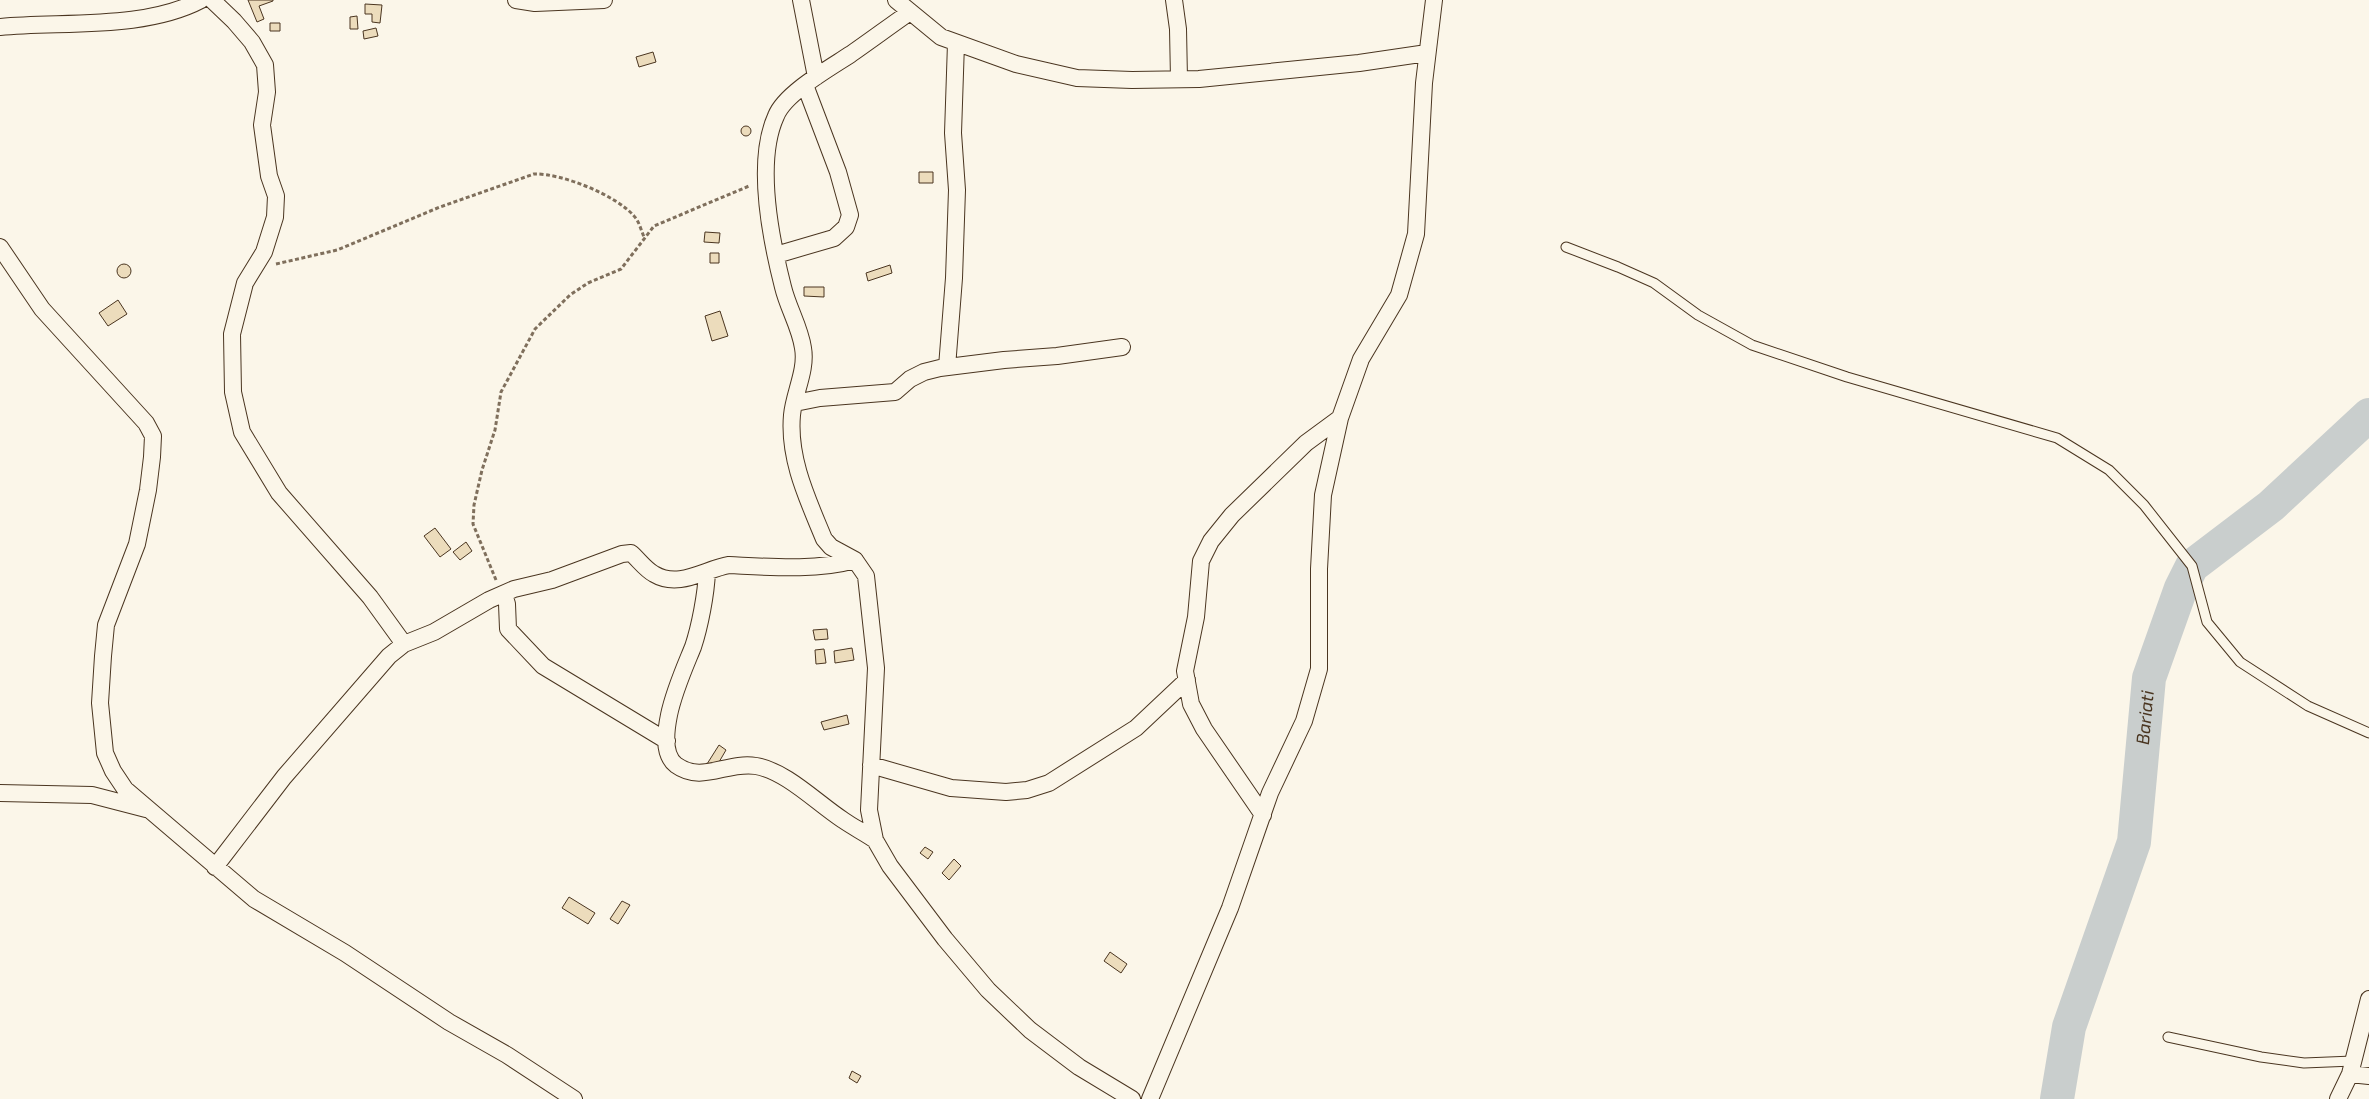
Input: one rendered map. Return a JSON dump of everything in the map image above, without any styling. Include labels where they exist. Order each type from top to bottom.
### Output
[{"type":"street","points":[[0,27],[128,20],[200,0]]},
{"type":"street","points":[[212,0],[252,42],[265,65],[267,92],[262,125],[269,176],[276,196],[275,216],[264,252],[245,283],[232,334],[233,392],[242,432],[279,493],[370,597],[404,644]]},
{"type":"street","points":[[516,0],[535,3],[604,0]]},
{"type":"street","points":[[776,255],[834,238],[846,227],[850,215],[810,81],[801,0]]},
{"type":"street","points":[[1174,0],[1178,30],[1179,80]]},
{"type":"street","points":[[1150,1099],[1230,908],[1270,793],[1304,721],[1319,669],[1319,569],[1323,496],[1340,418],[1361,360],[1399,295],[1416,234],[1427,53],[1434,0]]},
{"type":"street","points":[[1132,1099],[1072,1062],[1030,1030],[988,990],[944,939],[890,866],[875,840],[869,810],[876,668],[866,576],[855,560],[832,547],[824,539],[799,474],[792,439],[795,403],[802,372],[804,350],[784,289],[767,207],[768,148],[776,115],[810,81],[902,4],[941,37],[956,44],[1016,64],[1077,78],[1179,80],[1274,73],[1427,53]]},
{"type":"street","points":[[947,367],[957,209],[953,133],[956,44]]},
{"type":"street","points":[[0,247],[42,308],[146,423],[152,436],[152,457],[137,544],[106,625],[100,703],[105,752],[113,771],[125,788],[149,810],[254,899],[345,953],[449,1022],[508,1054],[574,1099]]},
{"type":"street","points":[[795,403],[829,397],[895,392],[910,379],[924,372],[947,367],[1057,356],[1122,347]]},
{"type":"street","points":[[1263,815],[1204,729],[1191,704],[1185,671],[1196,617],[1201,561],[1211,541],[1232,515],[1282,464],[1306,443],[1340,418]]},
{"type":"street","points":[[214,867],[284,777],[389,656],[404,644],[434,632],[462,614],[502,594],[552,580],[622,554],[631,553],[654,574],[664,578],[693,578],[729,565],[809,566],[841,564],[855,560]]},
{"type":"street","points":[[707,572],[697,631],[669,714],[666,734],[668,757],[675,764],[698,774],[731,766],[756,766],[774,771],[842,820],[875,840]]},
{"type":"street","points":[[502,594],[507,604],[508,629],[543,666],[666,741]]},
{"type":"street","points":[[871,765],[951,788],[1006,792],[1026,790],[1049,783],[1136,728],[1187,680]]},
{"type":"street","points":[[0,793],[92,795],[149,810]]},
{"type":"street","points":[[2338,1099],[2351,1067],[2369,999]]},
{"type":"street","points":[[2351,1067],[2369,1076]]},
{"type":"lane","points":[[1566,247],[1654,283],[1698,315],[1752,345],[1846,377],[2057,438],[2102,465],[2144,505],[2192,566],[2207,622],[2240,662],[2308,706],[2369,733]]},
{"type":"lane","points":[[2168,1037],[2260,1056],[2304,1063],[2351,1067]]},
{"type":"path","points":[[255,266],[283,264],[337,250],[440,207],[534,174],[547,174],[592,189],[624,205],[636,217],[644,237]]},
{"type":"path","points":[[502,594],[474,524],[474,505],[482,470],[495,430],[501,392],[535,329],[570,295],[588,283],[621,269],[654,226],[747,187],[767,175]]},
{"type":"building","points":[[248,0],[273,1],[259,6],[264,19],[257,22]]},
{"type":"building","points":[[365,4],[382,5],[380,23],[372,22],[372,14],[365,14]]},
{"type":"building","points":[[357,16],[358,29],[350,29],[350,17]]},
{"type":"building","points":[[270,23],[280,23],[280,31],[270,31]]},
{"type":"building","points":[[376,28],[378,36],[364,39],[363,31]]},
{"type":"building","points":[[653,52],[656,62],[639,67],[636,57]]},
{"type":"building","points":[[744,126],[748,126],[751,131],[750,135],[744,136],[741,133],[741,129]]},
{"type":"building","points":[[919,172],[933,172],[933,183],[919,183]]},
{"type":"building","points":[[705,232],[720,233],[719,243],[704,242]]},
{"type":"building","points":[[710,253],[719,253],[719,263],[710,263]]},
{"type":"building","points":[[121,264],[127,264],[131,271],[127,278],[121,278],[117,274],[117,268]]},
{"type":"building","points":[[890,265],[892,273],[868,281],[866,273]]},
{"type":"building","points":[[804,287],[824,287],[824,297],[804,296]]},
{"type":"building","points":[[118,300],[127,314],[108,326],[99,313]]},
{"type":"building","points":[[720,311],[728,336],[712,341],[705,316]]},
{"type":"building","points":[[435,528],[451,549],[440,557],[424,536]]},
{"type":"building","points":[[466,542],[472,551],[460,560],[453,552]]},
{"type":"building","points":[[827,629],[828,639],[815,640],[813,630]]},
{"type":"building","points":[[852,648],[854,660],[835,663],[834,651]]},
{"type":"building","points":[[824,649],[826,663],[816,664],[815,650]]},
{"type":"building","points":[[847,715],[849,724],[824,730],[821,722]]},
{"type":"building","points":[[719,745],[726,750],[715,769],[707,764]]},
{"type":"building","points":[[925,847],[933,852],[928,859],[920,853]]},
{"type":"building","points":[[954,859],[961,866],[949,880],[942,873]]},
{"type":"building","points":[[569,897],[595,913],[588,924],[562,908]]},
{"type":"building","points":[[622,901],[630,905],[618,924],[610,919]]},
{"type":"building","points":[[1110,952],[1127,964],[1121,973],[1104,961]]},
{"type":"building","points":[[852,1071],[861,1076],[857,1083],[849,1078]]},
{"type":"waterway","name":"Bariati","points":[[2057,1099],[2069,1027],[2134,842],[2149,678],[2181,588],[2192,566],[2271,506],[2369,415]]}]
